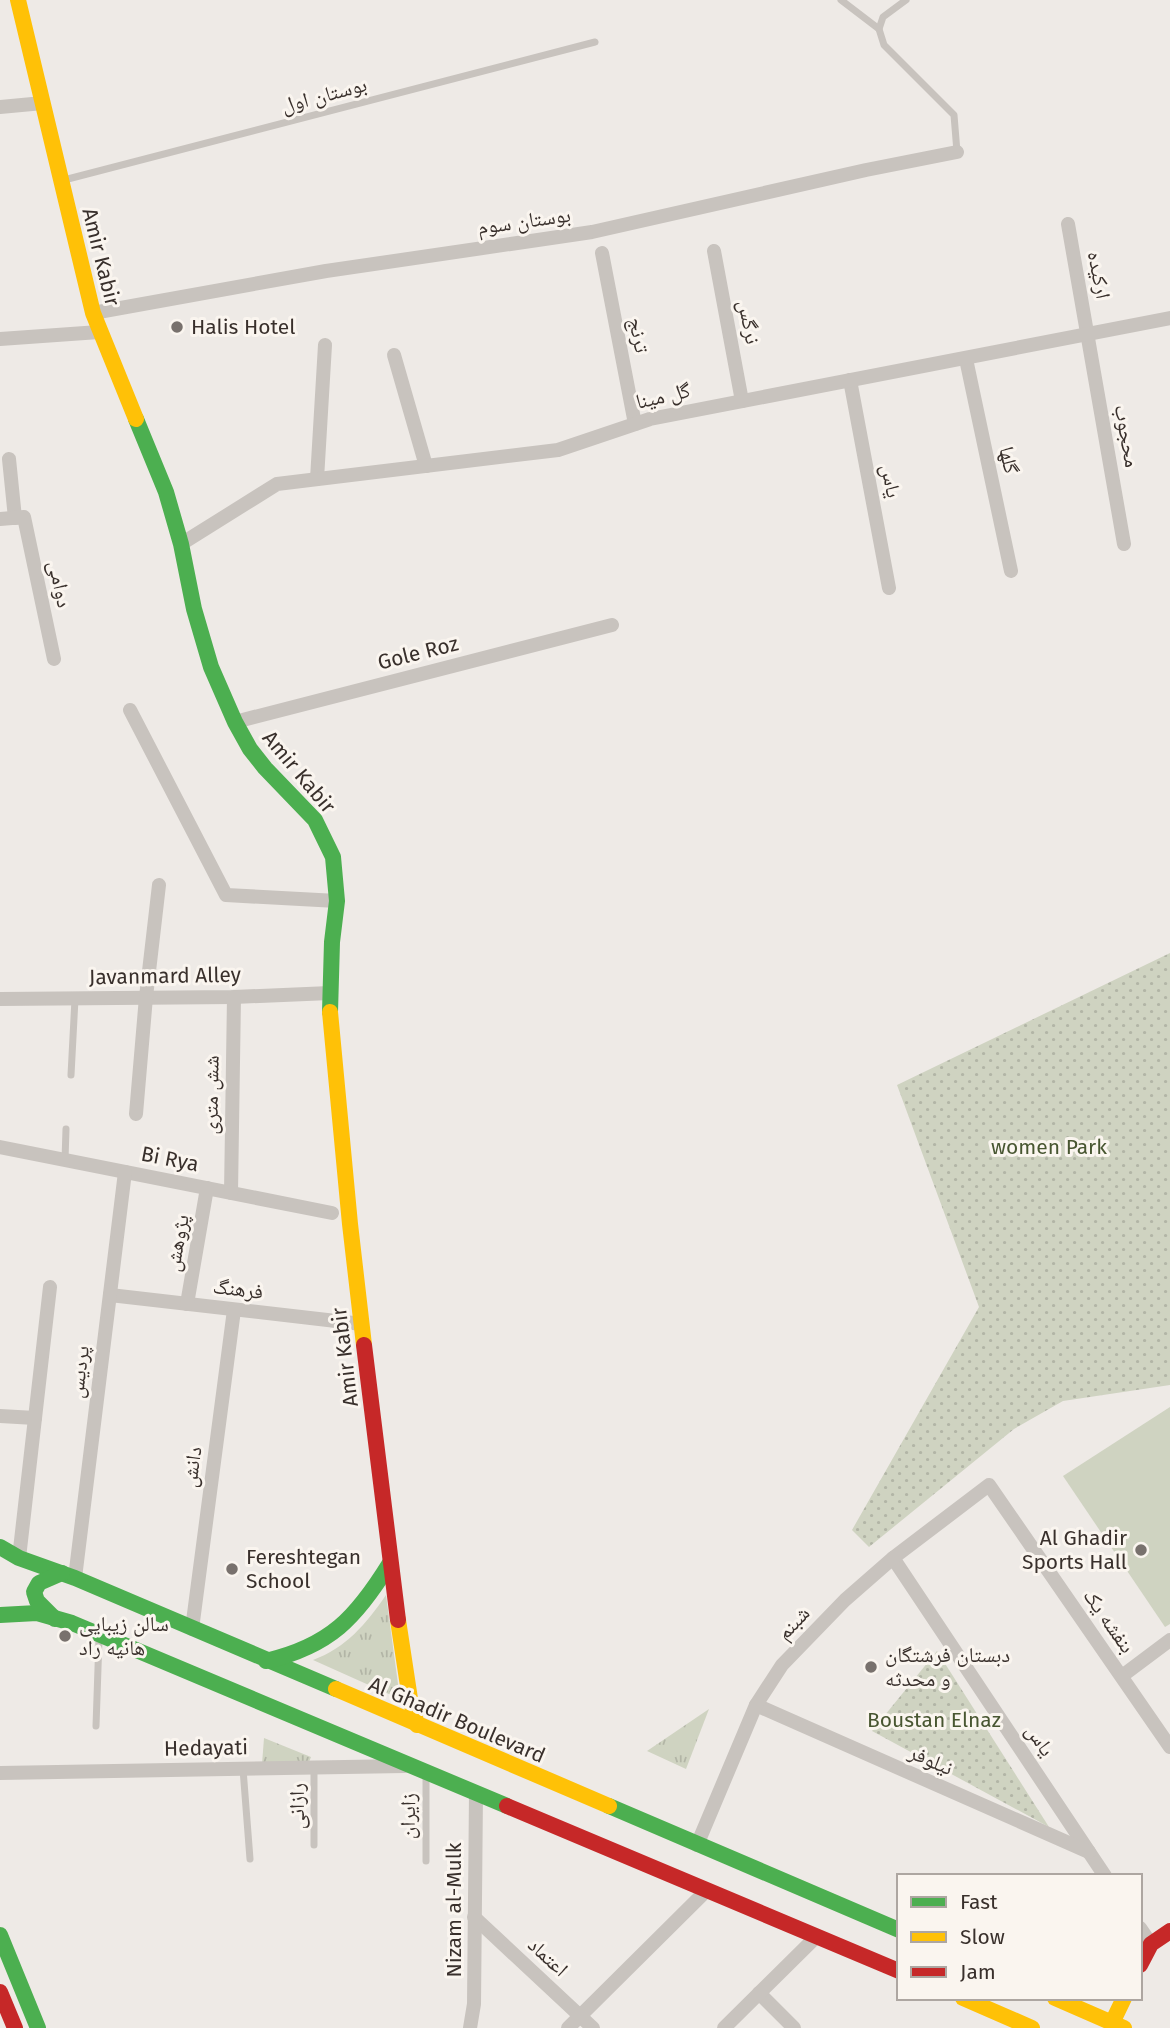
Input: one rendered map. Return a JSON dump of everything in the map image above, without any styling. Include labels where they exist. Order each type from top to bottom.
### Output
[{"type":"main road","name":"Amir Kabir","points":[[18,0],[93,313],[166,492],[211,667],[250,749],[265,768],[304,806],[323,833],[332,857],[337,901],[332,942],[330,1013],[390,1563],[404,1661],[417,1726]]},
{"type":"main road","name":"Al Ghadir Boulevard","points":[[0,1547],[19,1558],[68,1576],[897,1929]]},
{"type":"main road","points":[[266,1661],[303,1651],[336,1630],[355,1614],[373,1593],[390,1563]]},
{"type":"main road","points":[[55,1619],[37,1601],[34,1592],[39,1583],[68,1576]]},
{"type":"main road","points":[[0,1615],[37,1614],[99,1635],[897,1970]]},
{"type":"main road","points":[[1142,1961],[1151,1944],[1170,1931]]},
{"type":"main road","points":[[0,1936],[38,2028]]},
{"type":"main road","points":[[0,1992],[15,2028]]},
{"type":"main road","points":[[968,2000],[1032,2028]]},
{"type":"main road","points":[[1060,2000],[1118,2025],[1124,2000]]},
{"type":"street","points":[[0,107],[43,103]]},
{"type":"street","name":"بوستان سوم","points":[[93,313],[326,271],[592,232],[957,152]]},
{"type":"street","name":"ارکیده","points":[[1068,224],[1089,335]]},
{"type":"street","name":"نرگس","points":[[714,251],[743,401]]},
{"type":"street","name":"ترنج","points":[[602,253],[635,424]]},
{"type":"street","name":"گل مینا","points":[[181,544],[277,484],[558,450],[650,419],[1170,318]]},
{"type":"street","points":[[0,339],[99,331]]},
{"type":"street","name":"محجوب","points":[[1089,335],[1124,544]]},
{"type":"street","points":[[317,479],[325,345]]},
{"type":"street","points":[[394,355],[426,466]]},
{"type":"street","name":"گلها","points":[[966,359],[1011,571]]},
{"type":"street","name":"یاس","points":[[850,380],[889,588]]},
{"type":"street","name":"دوامی","points":[[9,459],[13,518],[54,659]]},
{"type":"street","name":"Gole Roz","points":[[235,722],[612,625]]},
{"type":"street","points":[[130,710],[226,895],[337,901]]},
{"type":"street","points":[[136,1114],[159,885]]},
{"type":"street","name":"Javanmard Alley","points":[[0,999],[233,997],[330,993]]},
{"type":"street","name":"شش متری","points":[[231,1193],[233,997]]},
{"type":"street","name":"Bi Rya","points":[[0,1147],[332,1213]]},
{"type":"street","name":"پردیس","points":[[68,1576],[110,1295],[125,1172]]},
{"type":"street","name":"پژوهش","points":[[187,1304],[207,1188]]},
{"type":"street","points":[[19,1558],[28,1418],[50,1287]]},
{"type":"street","name":"فرهنگ","points":[[110,1295],[362,1324]]},
{"type":"street","name":"دانش","points":[[192,1629],[234,1310]]},
{"type":"street","points":[[0,1416],[28,1418]]},
{"type":"street","name":"شبنم","points":[[697,1845],[756,1705],[782,1665],[812,1632],[893,1558],[989,1486]]},
{"type":"street","name":"بنفشه یک","points":[[989,1486],[1170,1747]]},
{"type":"street","name":"یاس","points":[[893,1558],[1104,1874]]},
{"type":"street","points":[[1122,1676],[1170,1640]]},
{"type":"street","name":"نیلوفر","points":[[756,1705],[1090,1852]]},
{"type":"street","name":"Hedayati","points":[[0,1773],[419,1769]]},
{"type":"street","name":"Nizam al-Mulk","points":[[470,2028],[474,2004],[475,1793]]},
{"type":"street","points":[[568,2028],[707,1890]]},
{"type":"street","name":"اعتماد","points":[[474,1917],[593,2028]]},
{"type":"street","points":[[1142,1931],[1151,1944]]},
{"type":"street","points":[[724,2028],[817,1936]]},
{"type":"street","points":[[759,1993],[794,2028]]},
{"type":"lane","points":[[841,0],[879,29],[884,45],[954,115],[957,152]]},
{"type":"lane","points":[[879,29],[883,17],[906,0]]},
{"type":"lane","name":"بوستان اول","points":[[61,181],[595,42]]},
{"type":"lane","points":[[71,1075],[75,998]]},
{"type":"lane","points":[[65,1160],[66,1129]]},
{"type":"lane","points":[[96,1726],[99,1635]]},
{"type":"lane","name":"رازانی","points":[[314,1768],[314,1845]]},
{"type":"lane","points":[[243,1769],[250,1859]]},
{"type":"lane","name":"زایران","points":[[419,1769],[425,1861]]},
{"type":"green space","name":"women Park","points":[[1170,953],[1170,1385],[1063,1401],[1014,1429],[869,1547],[852,1530],[979,1307],[897,1085]]},
{"type":"green space","name":"Al Ghadir Sports Hall","points":[[1170,1407],[1170,1624],[1165,1627],[1063,1476]]},
{"type":"green space","points":[[386,1595],[400,1699],[313,1660],[336,1649],[354,1634]]},
{"type":"green space","name":"Boustan Elnaz","points":[[937,1651],[1049,1827],[872,1731]]},
{"type":"green space","points":[[709,1709],[686,1769],[647,1751]]},
{"type":"green space","points":[[264,1738],[311,1757],[309,1762],[262,1764]]},
{"type":"traffic: fast","points":[[136,419],[166,492],[211,667],[235,722],[250,749],[265,768],[315,820],[333,857],[337,901],[332,942],[330,1012]]},
{"type":"traffic: fast","points":[[0,1547],[19,1558],[75,1578],[336,1689]]},
{"type":"traffic: fast","points":[[266,1661],[308,1647],[339,1627],[365,1599],[390,1563]]},
{"type":"traffic: fast","points":[[55,1619],[37,1601],[34,1592],[39,1583],[62,1573]]},
{"type":"traffic: fast","points":[[0,1615],[37,1613],[72,1623],[507,1806]]},
{"type":"traffic: fast","points":[[609,1806],[897,1929]]},
{"type":"traffic: fast","points":[[0,1935],[38,2028]]},
{"type":"traffic: slow","points":[[18,0],[93,313],[136,419]]},
{"type":"traffic: slow","points":[[330,1012],[364,1345]]},
{"type":"traffic: slow","points":[[398,1620],[410,1699],[417,1725]]},
{"type":"traffic: slow","points":[[336,1689],[609,1806]]},
{"type":"traffic: slow","points":[[968,2000],[1032,2028]]},
{"type":"traffic: slow","points":[[1060,2000],[1124,2028]]},
{"type":"traffic: slow","points":[[1112,2023],[1123,2000]]},
{"type":"traffic: jam","points":[[364,1345],[398,1620]]},
{"type":"traffic: jam","points":[[507,1806],[897,1970]]},
{"type":"traffic: jam","points":[[1142,1961],[1151,1944],[1170,1931]]},
{"type":"traffic: jam","points":[[0,1992],[15,2028]]},
{"type":"place","name":"Halis Hotel","points":[[177,327]]},
{"type":"place","name":"Al Ghadir Sports Hall","points":[[1141,1550]]},
{"type":"place","name":"Fereshtegan School","points":[[232,1569]]},
{"type":"place","name":"سالن زیبایی هانيه راد","points":[[65,1636]]},
{"type":"place","name":"دبستان فرشتگان و محدثه","points":[[871,1667]]}]
